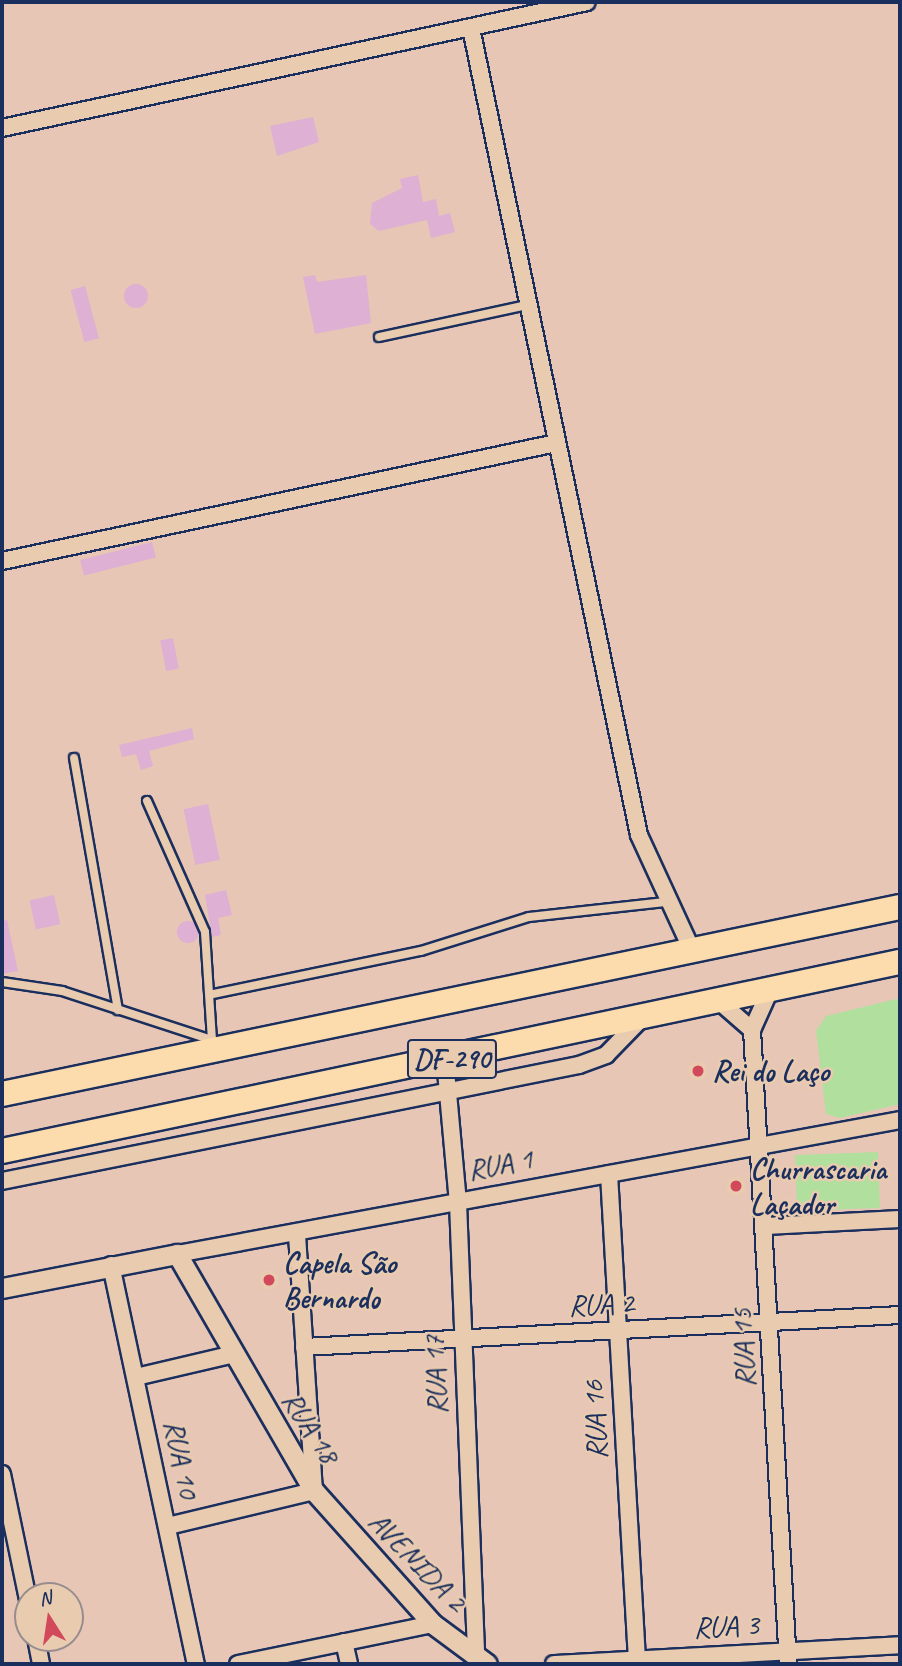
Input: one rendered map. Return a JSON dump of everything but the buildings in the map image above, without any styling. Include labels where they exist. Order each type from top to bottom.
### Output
[{"type":"highway","name":"DF-290","points":[[2,1094],[219,1043],[900,907]]},
{"type":"highway","name":"DF-290","points":[[2,1151],[769,992],[900,962]]},
{"type":"street","points":[[2,128],[587,2]]},
{"type":"street","points":[[471,28],[639,835],[665,902],[692,950]]},
{"type":"street","points":[[2,561],[556,443]]},
{"type":"street","points":[[720,1002],[752,1030],[769,992]]},
{"type":"street","points":[[2,1181],[593,1061],[619,1045],[642,1018]]},
{"type":"street","name":"RUA 15","points":[[752,1030],[766,1226],[788,1658]]},
{"type":"street","name":"RUA 17","points":[[444,1060],[458,1203],[460,1338],[481,1661]]},
{"type":"street","name":"RUA 1","points":[[111,1265],[297,1233],[900,1120]]},
{"type":"street","name":"RUA 16","points":[[609,1174],[637,1662]]},
{"type":"street","points":[[766,1226],[900,1219]]},
{"type":"street","name":"RUA 18","points":[[297,1233],[314,1491]]},
{"type":"street","name":"RUA 18","points":[[177,1254],[230,1354],[314,1491]]},
{"type":"street","points":[[2,1288],[111,1265]]},
{"type":"street","name":"RUA 10","points":[[111,1265],[197,1664]]},
{"type":"street","name":"RUA 2","points":[[304,1347],[900,1315]]},
{"type":"street","points":[[136,1377],[230,1354]]},
{"type":"street","points":[[2,1474],[24,1582]]},
{"type":"street","points":[[168,1526],[314,1491]]},
{"type":"street","name":"AVENIDA 2","points":[[314,1491],[433,1624],[481,1661]]},
{"type":"street","points":[[238,1664],[433,1624]]},
{"type":"street","points":[[344,1642],[349,1664]]},
{"type":"street","name":"RUA 3","points":[[554,1664],[788,1658],[900,1645]]},
{"type":"lane","points":[[379,337],[527,305]]},
{"type":"lane","points":[[74,758],[118,1010]]},
{"type":"lane","points":[[2,982],[36,984],[219,1043],[213,994],[195,901],[147,801]]},
{"type":"lane","points":[[213,994],[409,954],[529,917],[665,902]]},
{"type":"green space","points":[[900,998],[900,1104],[840,1118],[826,1114],[816,1031],[826,1016]]},
{"type":"green space","points":[[878,1152],[880,1208],[797,1211],[795,1155]]},
{"type":"place","name":"Rei do Laço","points":[[698,1071]]},
{"type":"place","name":"Churrascaria Laçador","points":[[736,1186]]},
{"type":"place","name":"Capela São Bernardo","points":[[269,1280]]}]
